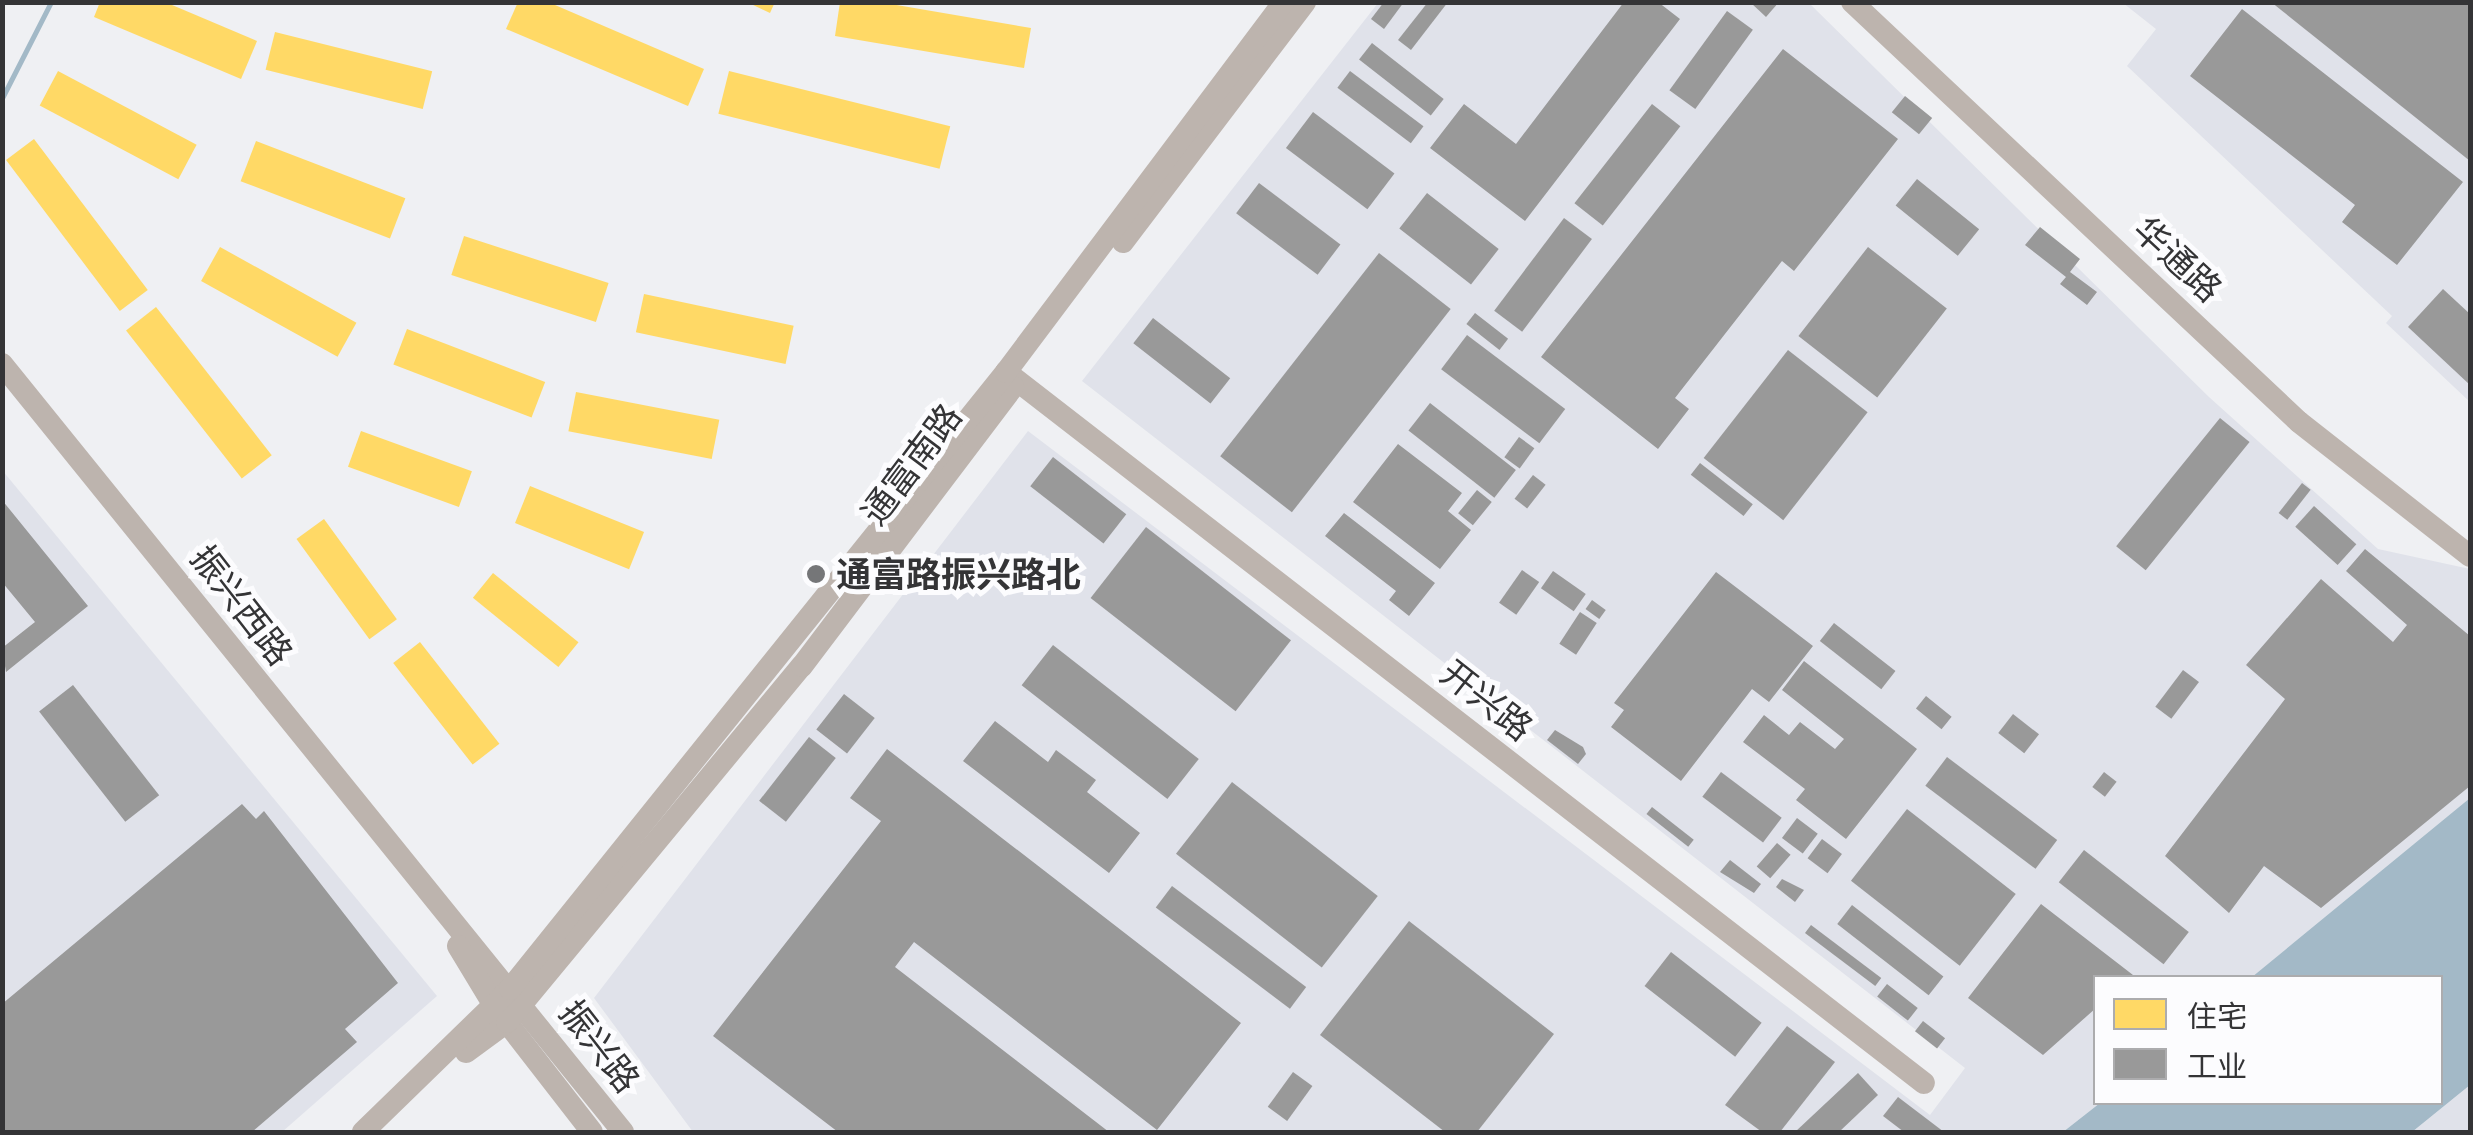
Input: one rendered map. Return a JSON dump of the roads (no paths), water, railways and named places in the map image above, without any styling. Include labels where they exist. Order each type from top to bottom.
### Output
[{"type":"street","name":"通富南路","points":[[364,1132],[509,1005],[802,666],[1284,2]]},
{"type":"street","name":"通富南路","points":[[1012,376],[1305,2]]},
{"type":"street","name":"华通路","points":[[1852,2],[2298,422],[2467,557]]},
{"type":"street","name":"振兴西路","points":[[2,364],[425,891],[509,1005]]},
{"type":"street","name":"开兴路","points":[[1012,376],[1924,1083]]},
{"type":"street","name":"振兴路","points":[[509,1005],[592,1132]]},
{"type":"street","name":"振兴路","points":[[509,1005],[623,1132]]},
{"type":"water","points":[[2470,798],[2470,1085],[2412,1132],[2063,1132],[2097,1105],[2443,1105],[2443,975],[2254,975]]},
{"type":"waterway","points":[[2,98],[51,2]]},
{"type":"place","name":"通富路振兴路北","points":[[816,574]]}]
